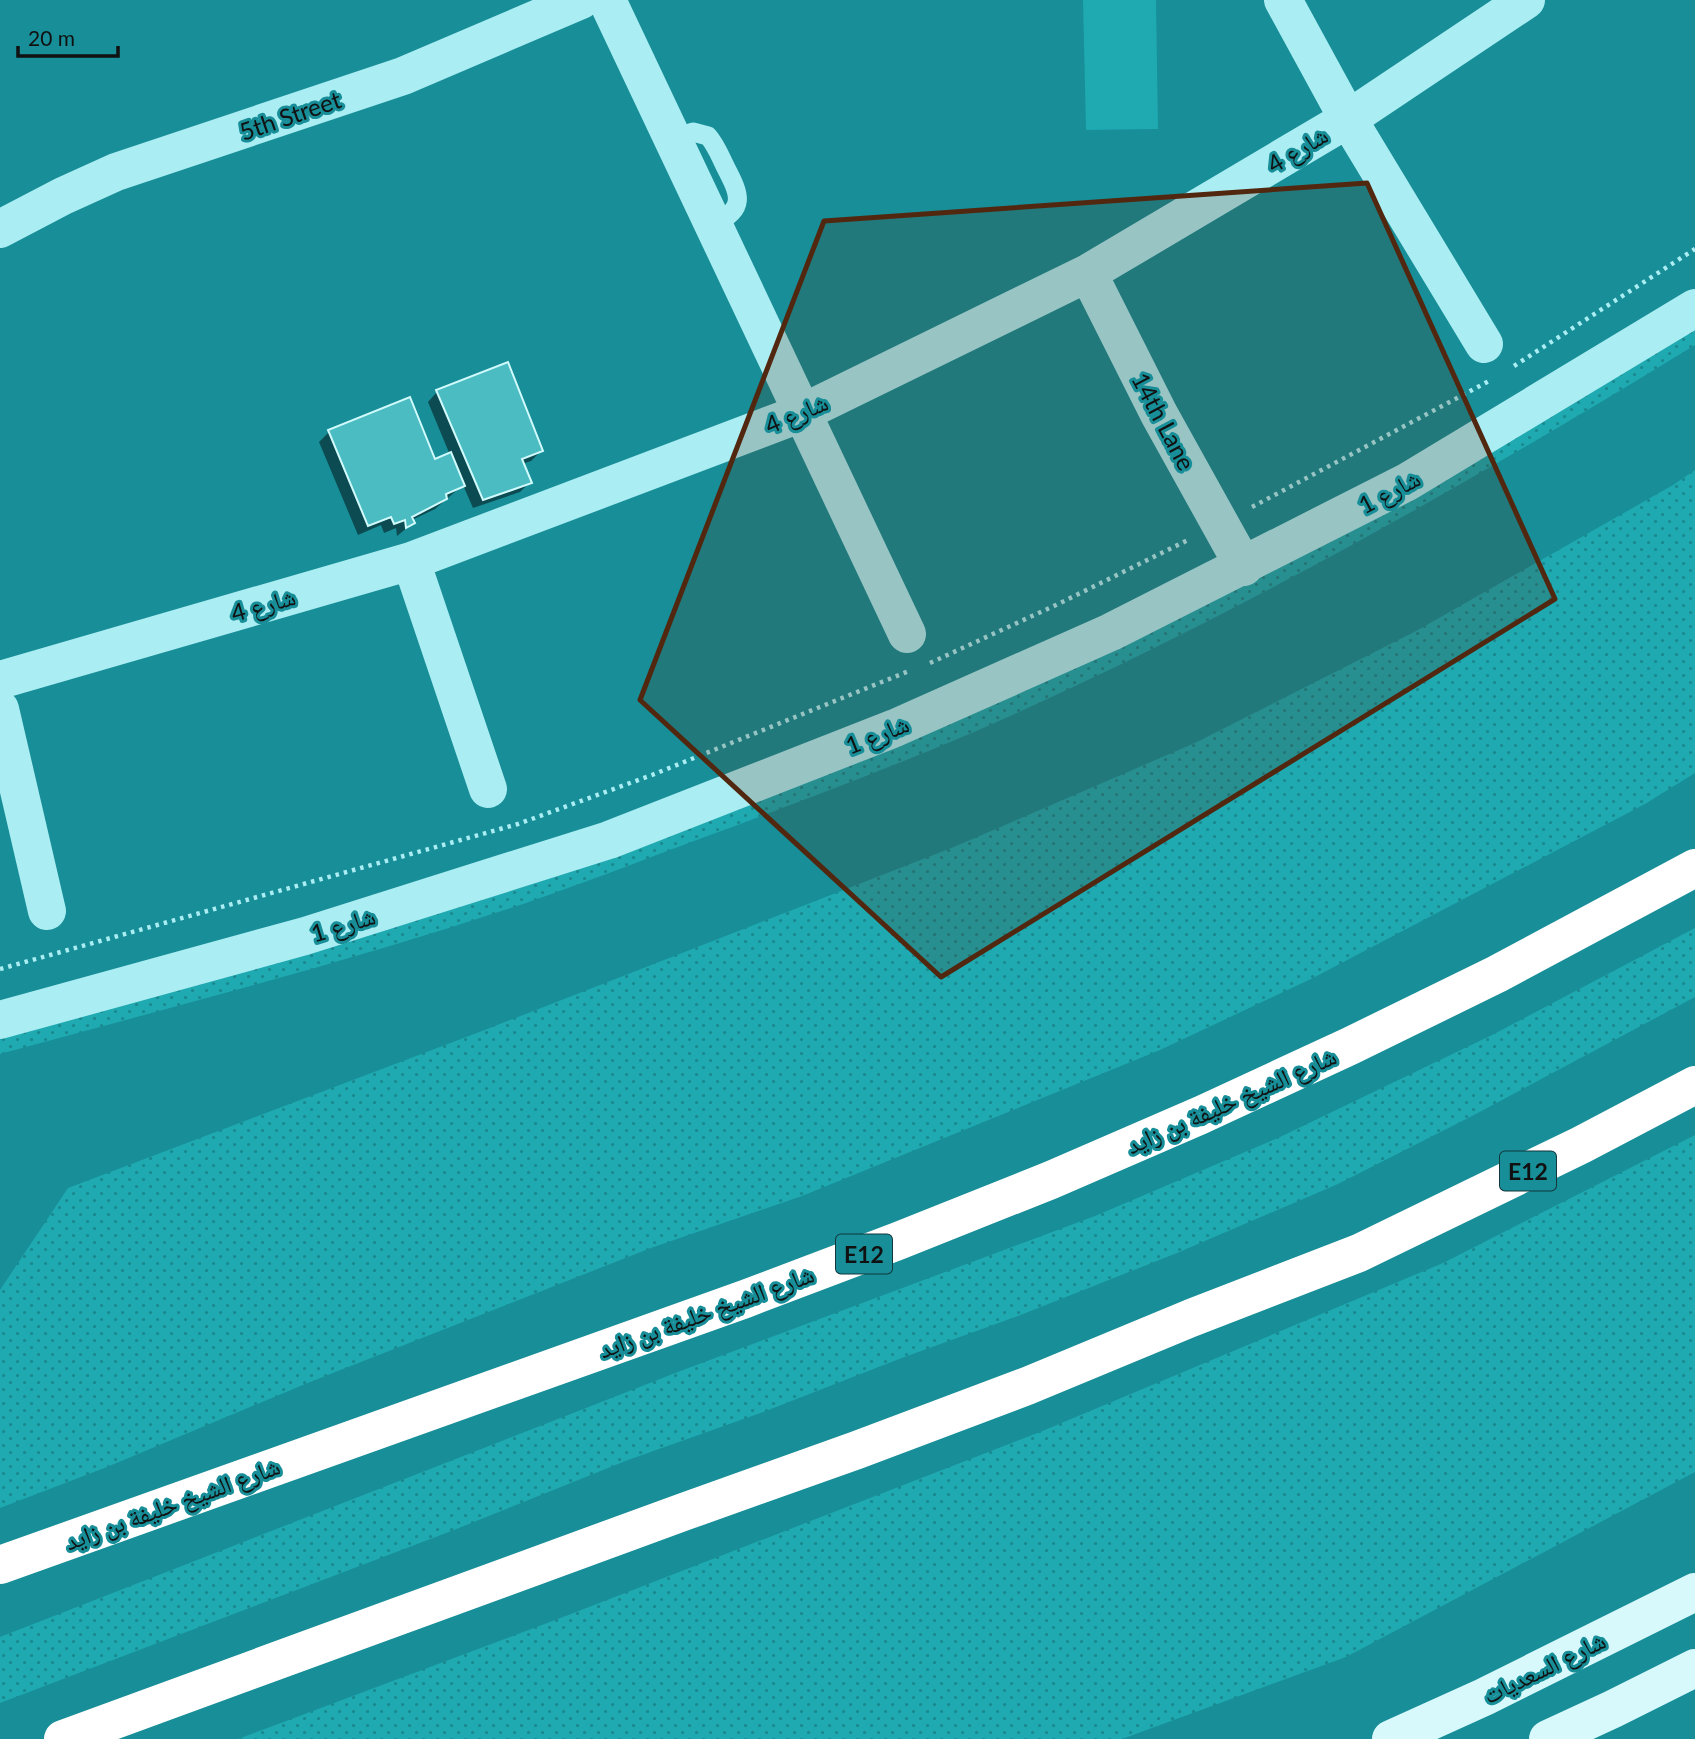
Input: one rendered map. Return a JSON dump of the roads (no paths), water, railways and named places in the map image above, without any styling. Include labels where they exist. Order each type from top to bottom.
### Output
[{"type":"highway","name":"شارع الشيخ خليفة بن زايد","points":[[0,1565],[745,1299],[1051,1180],[1350,1046],[1497,974],[1695,868]]},
{"type":"highway","name":"E12","points":[[63,1739],[857,1450],[1359,1253],[1695,1085]]},
{"type":"street","name":"5th Street","points":[[0,229],[116,172],[403,76],[581,0]]},
{"type":"street","points":[[607,0],[917,655]]},
{"type":"street","points":[[1283,0],[1348,119],[1499,362]]},
{"type":"street","name":"شارع 4","points":[[0,680],[411,561],[802,413],[1088,273],[1348,119],[1526,0]]},
{"type":"street","name":"14th Lane","points":[[1088,273],[1158,414],[1244,566]]},
{"type":"street","name":"شارع 1","points":[[0,1020],[305,936],[609,841],[895,728],[1111,632],[1407,482],[1695,308]]},
{"type":"street","points":[[411,561],[488,789]]},
{"type":"street","points":[[0,709],[47,911]]},
{"type":"street","name":"شارع السعديات","points":[[1391,1739],[1484,1697],[1695,1592]]},
{"type":"street","points":[[1548,1739],[1695,1668]]}]
